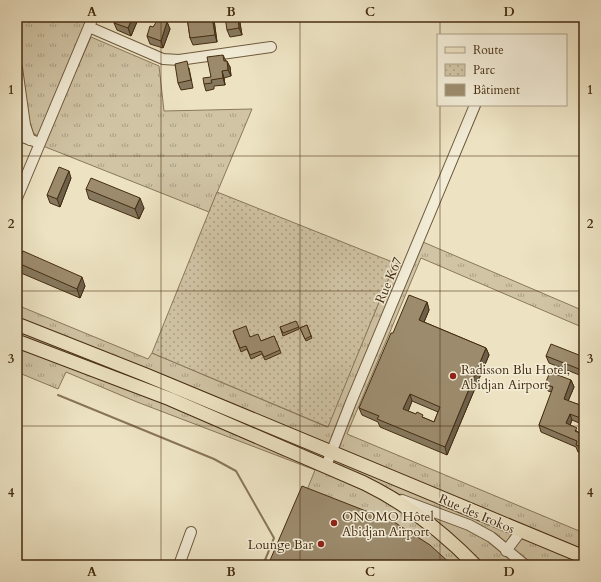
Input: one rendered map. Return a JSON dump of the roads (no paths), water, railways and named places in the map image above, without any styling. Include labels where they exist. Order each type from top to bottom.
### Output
[{"type":"main road","name":"Rue des Irokos","points":[[17,324],[153,378],[371,470],[521,531],[582,560]]},
{"type":"main road","points":[[17,341],[170,399],[326,466],[389,495],[441,533],[459,548],[475,565]]},
{"type":"main road","points":[[364,483],[371,470]]},
{"type":"street","points":[[17,198],[35,142],[93,17]]},
{"type":"street","points":[[89,27],[163,60],[180,60],[271,47]]},
{"type":"street","points":[[17,68],[25,125],[35,142]]},
{"type":"street","name":"Rue K67","points":[[326,466],[475,106]]},
{"type":"street","points":[[17,134],[35,142]]},
{"type":"street","points":[[389,495],[469,525],[491,538],[525,565]]},
{"type":"street","points":[[506,551],[521,531]]},
{"type":"street","points":[[180,565],[191,532]]},
{"type":"waterway","points":[[58,395],[214,459],[236,471],[274,538],[263,565]]},
{"type":"place","name":"Radisson Blu Hotel, Abidjan Airport","points":[[453,376]]},
{"type":"place","name":"ONOMO Hôtel Abidjan Airport","points":[[334,523]]},
{"type":"place","name":"Lounge Bar","points":[[321,544]]}]
